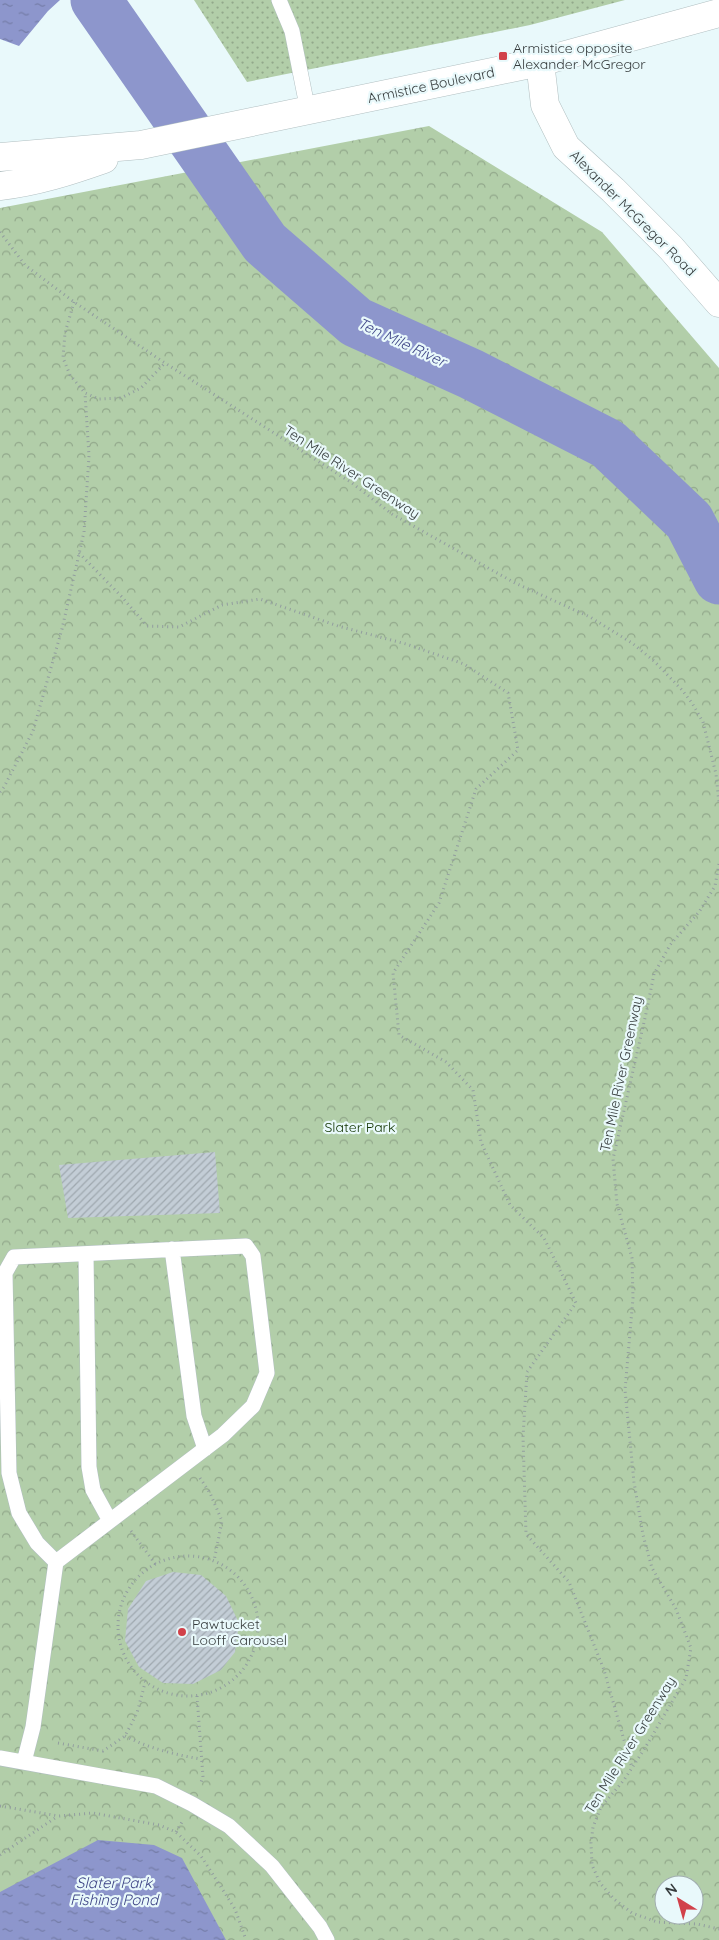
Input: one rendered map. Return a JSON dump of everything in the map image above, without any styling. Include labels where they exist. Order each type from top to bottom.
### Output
[{"type":"main road","name":"Armistice Boulevard","points":[[0,157],[141,145],[540,62],[719,13]]},
{"type":"main road","name":"Alexander McGregor Road","points":[[540,62],[545,105],[566,147],[613,190],[671,248],[719,303]]},
{"type":"main road","name":"Armistice Boulevard","points":[[0,186],[22,183],[81,167],[141,145]]},
{"type":"lane","points":[[279,0],[292,30],[308,111]]},
{"type":"lane","points":[[24,1762],[32,1733],[56,1562],[223,1435],[254,1406],[266,1373],[253,1256],[246,1246],[14,1257],[5,1272],[9,1473],[19,1513],[37,1542],[56,1562]]},
{"type":"lane","points":[[172,1250],[194,1416],[205,1449]]},
{"type":"lane","points":[[86,1254],[89,1467],[93,1490],[113,1518]]},
{"type":"lane","points":[[0,1758],[156,1786],[192,1804],[229,1826],[272,1866],[320,1927],[327,1940]]},
{"type":"path","name":"Ten Mile River Greenway","points":[[0,232],[25,265],[74,302],[124,334],[164,363],[352,483],[392,514],[515,582],[590,617],[632,643],[654,661],[682,690],[692,702],[703,722],[716,774],[719,802]]},
{"type":"path","points":[[74,302],[65,333],[64,358],[70,375],[86,394],[99,399],[121,398],[141,388],[164,363]]},
{"type":"path","points":[[0,792],[4,788],[33,731],[62,630],[84,532],[89,456],[86,394]]},
{"type":"path","points":[[78,553],[121,596],[147,626],[178,627],[222,605],[260,599],[338,626],[406,644],[464,664],[508,693],[518,750],[476,790],[439,903],[393,973],[399,1035],[446,1062],[473,1090],[481,1142],[510,1205],[544,1238],[576,1303],[527,1372],[523,1437],[526,1534],[569,1582],[604,1670],[632,1768]]},
{"type":"path","name":"Ten Mile River Greenway","points":[[719,864],[715,886],[699,912],[670,945],[654,974],[613,1159],[617,1204],[632,1258],[634,1298],[625,1390],[636,1491],[643,1535],[652,1568],[676,1609],[691,1648],[686,1678],[632,1768],[601,1807],[593,1827],[591,1843],[592,1865],[600,1883],[614,1899],[632,1913],[657,1922],[697,1924],[719,1929]]},
{"type":"path","points":[[189,1461],[210,1493],[222,1521],[214,1561]]},
{"type":"path","points":[[113,1518],[129,1528],[156,1565]]},
{"type":"path","points":[[182,1557],[198,1557],[214,1561],[234,1573],[248,1591],[256,1612],[257,1635],[251,1657],[237,1676],[219,1689],[197,1696],[179,1696],[161,1691],[145,1683],[130,1667],[121,1648],[117,1626],[121,1605],[131,1586],[146,1570],[156,1565],[165,1560],[182,1557]]},
{"type":"path","points":[[58,1743],[104,1750],[125,1736],[137,1713],[145,1683]]},
{"type":"path","points":[[176,1832],[192,1804],[203,1777],[197,1696]]},
{"type":"path","points":[[125,1736],[134,1741],[180,1756],[202,1760]]},
{"type":"path","points":[[0,1806],[58,1816],[93,1813],[159,1825],[176,1832],[201,1856],[235,1909],[246,1940]]},
{"type":"path","points":[[0,1855],[58,1816]]},
{"type":"green space","points":[[194,0],[625,0],[530,25],[247,82]]},
{"type":"green space","name":"Slater Park","points":[[429,126],[602,232],[719,368],[719,1940],[0,1940],[0,208]]},
{"type":"water","points":[[0,0],[60,0],[48,11],[19,46],[0,39]]},
{"type":"water","name":"Slater Park Fishing Pond","points":[[98,1840],[154,1845],[182,1858],[226,1940],[0,1940],[0,1892]]},
{"type":"building","points":[[215,1152],[220,1213],[68,1218],[59,1165]]},
{"type":"building","name":"Pawtucket Looff Carousel","points":[[173,1572],[201,1575],[226,1596],[239,1623],[235,1652],[221,1670],[193,1684],[163,1683],[139,1667],[125,1641],[128,1609],[146,1581]]},
{"type":"waterway","name":"Ten Mile River","points":[[96,0],[265,243],[356,322],[471,374],[608,444],[689,521],[719,579]]},
{"type":"place","name":"Armistice opposite Alexander McGregor","points":[[503,56]]},
{"type":"place","name":"Pawtucket Looff Carousel","points":[[182,1632]]}]
